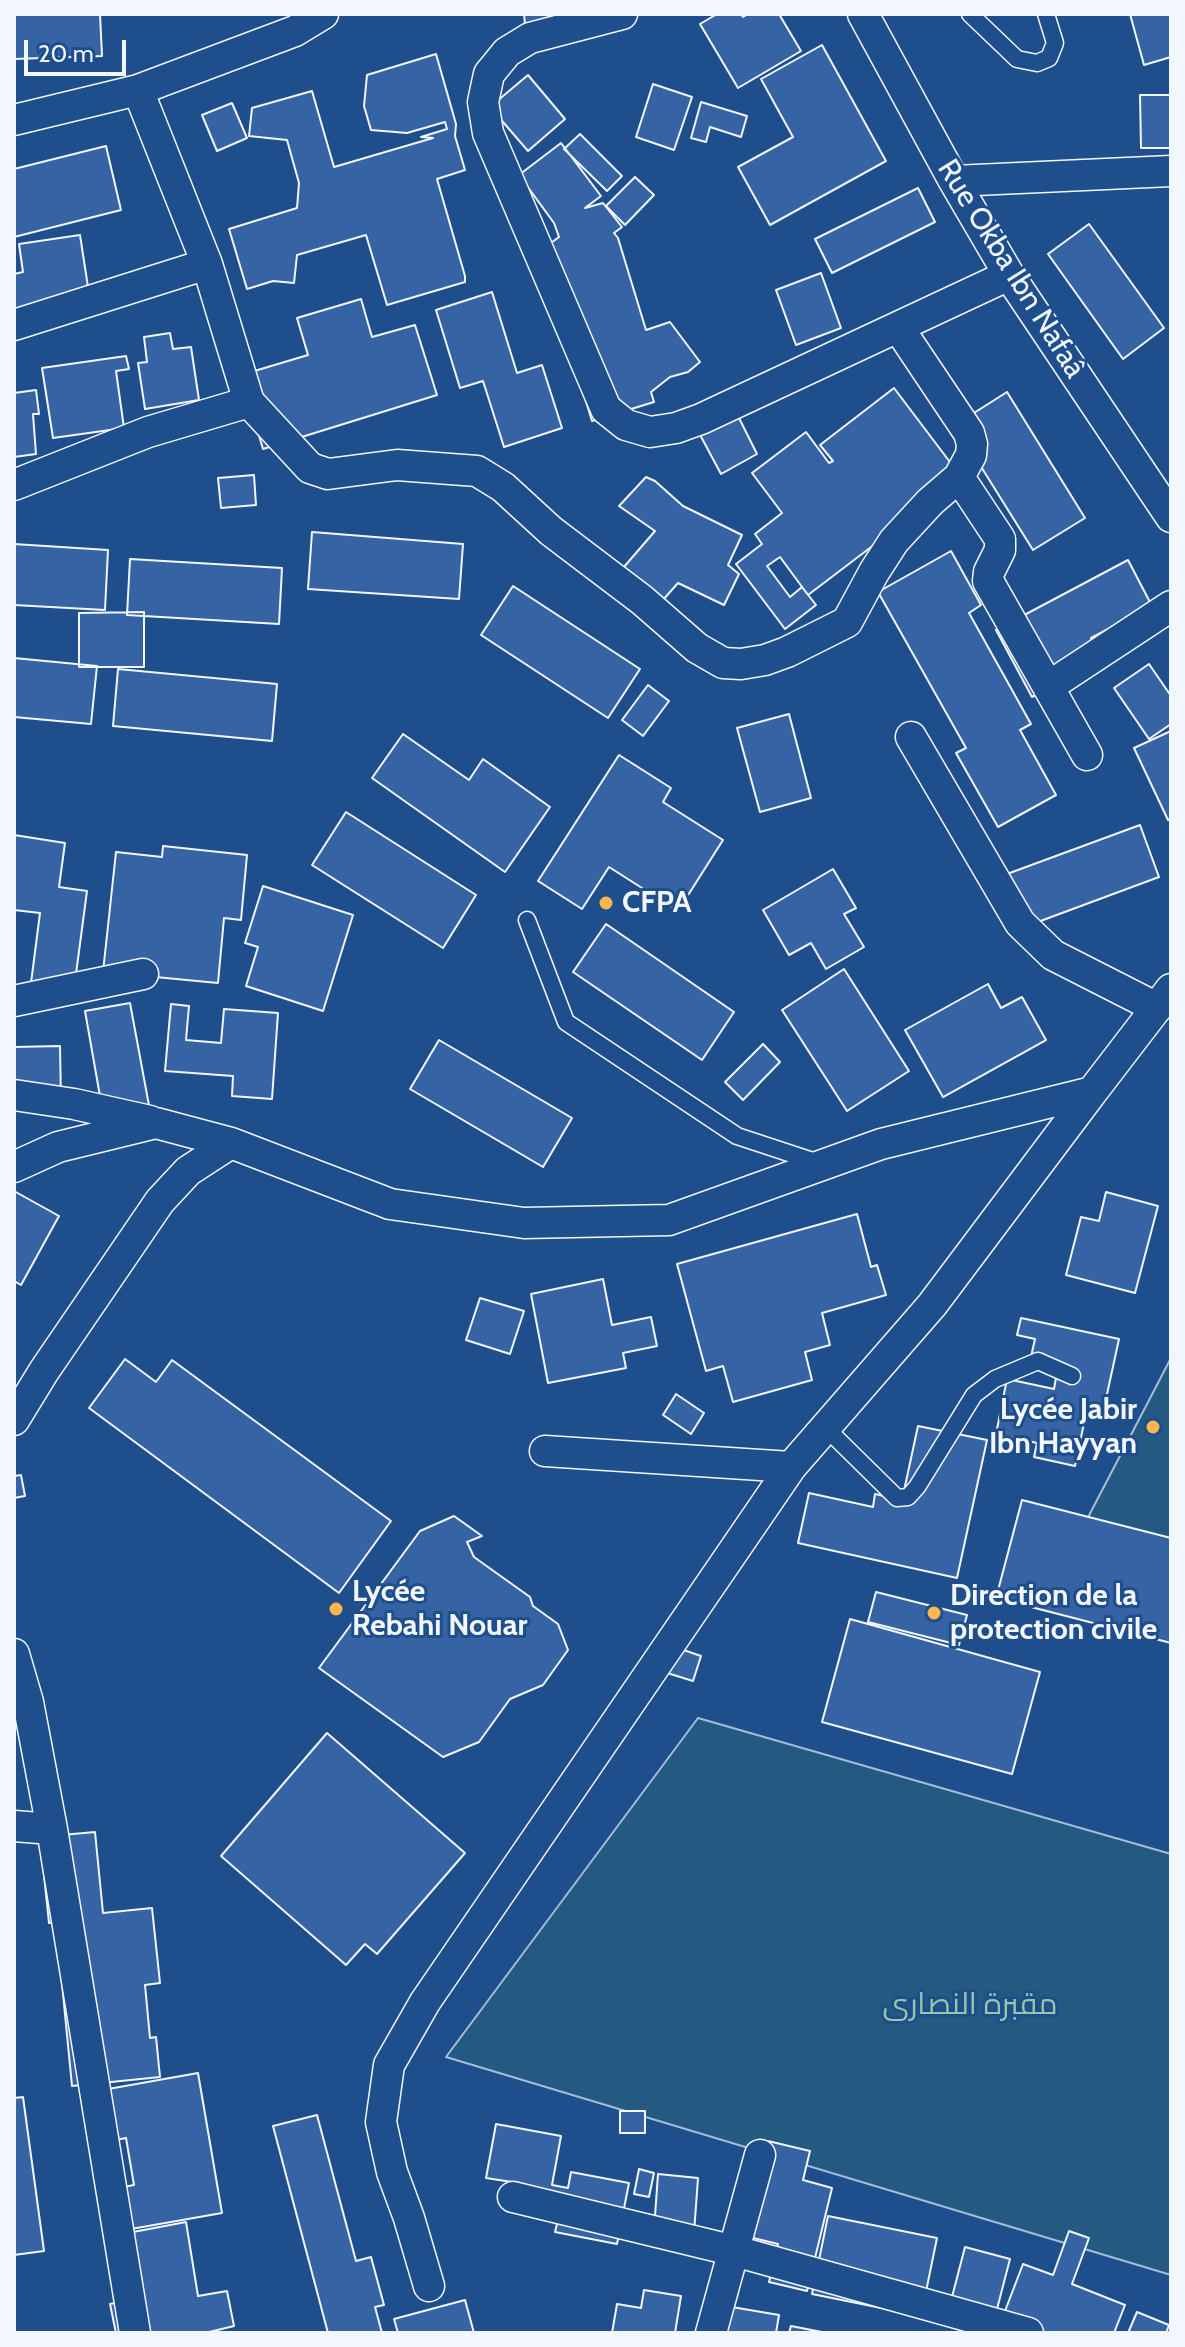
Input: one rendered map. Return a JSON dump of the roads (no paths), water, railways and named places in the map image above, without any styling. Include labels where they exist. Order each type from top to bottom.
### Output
[{"type":"street","points":[[14,120],[138,90],[295,31],[323,14]]},
{"type":"street","points":[[622,14],[530,38],[507,52],[489,74],[483,102],[488,133],[606,409],[626,425],[650,432],[676,428],[701,419],[1009,275]]},
{"type":"street","name":"Rue Okba Ibn Nafaâ","points":[[863,14],[1009,275],[1171,517]]},
{"type":"street","points":[[138,90],[207,264],[249,402],[310,468],[328,474],[397,465],[477,471],[503,487],[551,531],[642,600],[697,648],[723,663],[765,660],[847,622],[894,541],[930,502],[959,477],[971,455],[969,433],[898,327]]},
{"type":"street","points":[[954,181],[1171,171]]},
{"type":"street","points":[[14,325],[207,264]]},
{"type":"street","points":[[14,485],[148,432],[249,402]]},
{"type":"street","points":[[959,477],[1000,539],[1000,550],[988,581],[1087,755]]},
{"type":"street","points":[[1048,687],[1171,606]]},
{"type":"street","points":[[429,2286],[392,2172],[381,2122],[389,2065],[425,2002],[791,1467],[932,1305],[1164,998],[1053,955],[1020,923],[911,737]]},
{"type":"street","points":[[14,1001],[143,974]]},
{"type":"street","points":[[14,1095],[74,1104],[231,1143],[390,1204],[524,1223],[669,1220],[881,1144],[1092,1092]]},
{"type":"street","points":[[14,1167],[58,1147],[156,1123]]},
{"type":"street","points":[[14,1420],[160,1201],[188,1171],[231,1143]]},
{"type":"street","points":[[545,1451],[791,1467]]},
{"type":"street","points":[[14,1654],[28,1702],[52,1829],[135,2333]]},
{"type":"street","points":[[14,1826],[52,1829]]},
{"type":"street","points":[[711,2333],[760,2155]]},
{"type":"street","points":[[513,2197],[735,2251],[1028,2333]]},
{"type":"lane","points":[[970,14],[1017,59],[1037,63],[1049,58],[1055,43],[1046,14]]},
{"type":"lane","points":[[527,920],[566,1022],[737,1136],[824,1164]]},
{"type":"lane","points":[[825,1427],[897,1498],[908,1497],[974,1395],[995,1379],[1038,1361],[1072,1376]]},
{"type":"place","name":"CFPA","points":[[606,903]]},
{"type":"place","name":"Lycée Jabir Ibn Hayyan","points":[[1153,1427]]},
{"type":"place","name":"Lycée Rebahi Nouar","points":[[336,1609]]},
{"type":"place","name":"Direction de la protection civile","points":[[934,1613]]},
{"type":"park label","name":"مقبرة النصارى","points":[[970,2005]]}]
